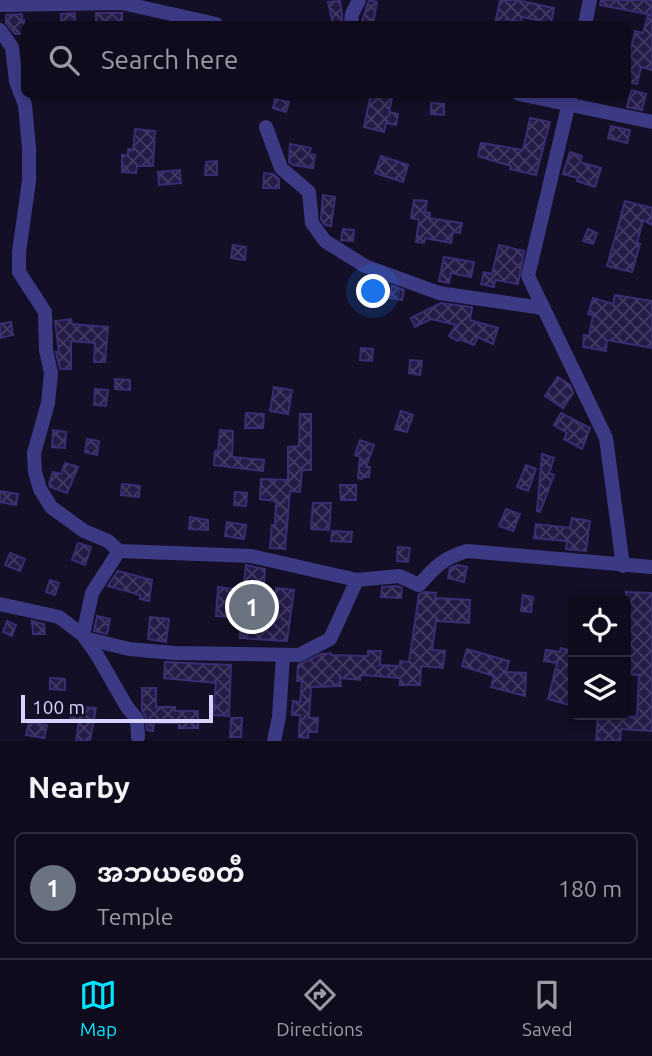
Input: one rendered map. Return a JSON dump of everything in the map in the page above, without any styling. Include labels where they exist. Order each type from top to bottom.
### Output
[{"type":"street","points":[[351,21],[359,0]]},
{"type":"street","points":[[586,21],[590,0]]},
{"type":"street","points":[[0,5],[122,3],[203,21]]},
{"type":"street","points":[[0,30],[12,47],[16,80],[21,94]]},
{"type":"street","points":[[22,98],[30,149],[19,272],[45,312],[46,350],[51,373],[48,403],[34,453],[35,472],[40,489],[51,507],[84,531],[108,541],[119,551],[251,556],[357,580],[398,576],[418,585],[434,567],[449,556],[467,551],[652,567]]},
{"type":"street","points":[[623,566],[606,438],[528,276],[570,100],[652,122]]},
{"type":"street","points":[[266,127],[281,168],[309,192],[312,223],[325,241],[365,266],[439,293],[543,308]]},
{"type":"street","points":[[119,551],[92,593],[83,635],[137,719],[138,737]]},
{"type":"street","points":[[0,604],[59,617],[88,639],[129,649],[174,653],[299,655],[330,639],[357,580]]},
{"type":"street","points":[[274,741],[279,717],[283,655]]},
{"type":"building","points":[[369,0],[377,2],[374,21],[362,21]]},
{"type":"building","points":[[500,0],[517,0],[554,8],[551,21],[522,17],[521,21],[496,21]]},
{"type":"building","points":[[601,0],[652,0],[652,15],[600,5]]},
{"type":"building","points":[[340,1],[342,21],[332,21],[328,2]]},
{"type":"building","points":[[75,13],[75,21],[61,21],[61,14]]},
{"type":"building","points":[[96,13],[122,13],[122,21],[96,21]]},
{"type":"building","points":[[22,14],[24,21],[21,21],[21,34],[15,34],[6,23],[6,15]]},
{"type":"building","points":[[648,15],[652,15],[652,70],[641,67],[637,84],[631,83],[631,49],[635,31],[643,33]]},
{"type":"building","points":[[631,90],[646,94],[642,110],[627,107]]},
{"type":"building","points":[[370,98],[392,98],[389,112],[398,114],[396,125],[386,123],[384,132],[364,127]]},
{"type":"building","points":[[275,99],[289,102],[286,112],[273,108]]},
{"type":"building","points":[[431,103],[444,104],[444,115],[431,114]]},
{"type":"building","points":[[530,118],[550,122],[536,175],[510,169],[511,166],[478,156],[481,143],[523,150]]},
{"type":"building","points":[[611,126],[630,130],[627,143],[608,138]]},
{"type":"building","points":[[135,129],[155,131],[153,166],[137,166],[136,173],[122,172],[122,155],[128,155],[128,149],[133,150]]},
{"type":"building","points":[[290,144],[311,148],[309,154],[315,155],[313,168],[289,162]]},
{"type":"building","points":[[570,152],[582,156],[580,162],[601,168],[595,187],[563,174]]},
{"type":"building","points":[[381,156],[408,165],[403,182],[375,173]]},
{"type":"building","points":[[217,161],[217,175],[205,175],[206,162]]},
{"type":"building","points":[[180,170],[181,183],[159,185],[158,172]]},
{"type":"building","points":[[264,173],[273,174],[279,179],[279,188],[263,188]]},
{"type":"building","points":[[323,195],[335,197],[331,226],[325,225],[321,219]]},
{"type":"building","points":[[414,200],[427,201],[425,212],[430,213],[429,218],[462,223],[460,233],[453,232],[451,243],[425,238],[424,243],[416,242],[419,220],[411,218]]},
{"type":"building","points":[[625,201],[652,208],[652,225],[643,220],[632,272],[607,266]]},
{"type":"building","points":[[343,229],[354,230],[353,241],[341,240]]},
{"type":"building","points":[[588,229],[597,233],[593,244],[583,241]]},
{"type":"building","points":[[233,245],[246,247],[245,260],[231,258]]},
{"type":"building","points":[[499,245],[524,251],[518,284],[495,280],[494,287],[481,284],[484,272],[492,274]]},
{"type":"building","points":[[444,257],[474,262],[471,277],[451,273],[449,283],[439,281]]},
{"type":"building","points":[[392,286],[404,290],[402,300],[390,298]]},
{"type":"building","points":[[615,295],[652,301],[652,348],[607,340],[606,351],[583,347],[584,335],[589,336],[593,315],[588,314],[593,298],[613,304]]},
{"type":"building","points":[[441,303],[472,307],[470,320],[498,328],[493,344],[478,337],[474,345],[459,339],[458,341],[449,336],[456,325],[431,319],[415,327],[411,318]]},
{"type":"building","points":[[71,319],[72,324],[108,327],[105,362],[94,362],[95,343],[71,341],[71,369],[60,369],[56,352],[59,352],[55,321]]},
{"type":"building","points":[[11,322],[13,335],[0,338],[0,324]]},
{"type":"building","points":[[361,348],[373,349],[372,361],[360,360]]},
{"type":"building","points":[[410,360],[422,361],[420,375],[409,373]]},
{"type":"building","points":[[558,377],[570,385],[573,393],[563,408],[545,396]]},
{"type":"building","points":[[115,379],[130,380],[130,390],[115,389]]},
{"type":"building","points":[[274,387],[292,390],[288,414],[270,411]]},
{"type":"building","points":[[95,389],[108,390],[106,406],[94,405]]},
{"type":"building","points":[[401,411],[413,415],[407,432],[395,429]]},
{"type":"building","points":[[246,413],[264,414],[263,428],[245,428]]},
{"type":"building","points":[[561,413],[590,428],[582,449],[564,439],[567,433],[554,425]]},
{"type":"building","points":[[300,414],[311,414],[311,470],[302,470],[300,492],[290,491],[285,549],[270,548],[276,501],[260,499],[261,479],[288,480],[288,447],[299,446]]},
{"type":"building","points":[[53,430],[66,432],[65,448],[52,447]]},
{"type":"building","points":[[220,430],[233,431],[232,457],[264,460],[263,471],[214,465]]},
{"type":"building","points":[[87,439],[99,441],[97,455],[85,452]]},
{"type":"building","points":[[360,440],[374,445],[366,467],[370,467],[369,477],[362,479],[358,478],[360,457],[355,455]]},
{"type":"building","points":[[542,454],[554,458],[549,473],[554,475],[540,512],[537,511]]},
{"type":"building","points":[[65,463],[78,467],[67,493],[50,487],[49,484],[53,472],[61,474]]},
{"type":"building","points":[[526,465],[536,469],[528,491],[517,487]]},
{"type":"building","points":[[122,484],[140,486],[139,497],[121,495]]},
{"type":"building","points":[[340,485],[356,485],[356,500],[341,500]]},
{"type":"building","points":[[0,491],[18,494],[16,505],[0,502]]},
{"type":"building","points":[[235,492],[247,493],[246,506],[234,505]]},
{"type":"building","points":[[313,503],[331,503],[329,530],[311,529]]},
{"type":"building","points":[[506,509],[520,514],[513,531],[499,526]]},
{"type":"building","points":[[190,517],[208,520],[208,530],[189,529]]},
{"type":"building","points":[[572,518],[590,521],[586,551],[566,549],[567,541],[534,538],[536,524],[570,528]]},
{"type":"building","points":[[227,522],[246,525],[244,539],[225,536]]},
{"type":"building","points":[[332,531],[352,532],[351,542],[331,541]]},
{"type":"building","points":[[78,543],[91,547],[85,565],[72,560]]},
{"type":"building","points":[[398,547],[410,548],[408,562],[397,561]]},
{"type":"building","points":[[10,553],[25,559],[20,571],[5,565]]},
{"type":"building","points":[[246,565],[265,569],[264,584],[244,583]]},
{"type":"building","points":[[457,565],[467,567],[464,582],[448,578],[450,568]]},
{"type":"building","points":[[118,571],[152,580],[149,601],[140,599],[140,595],[108,586]]},
{"type":"building","points":[[50,580],[59,583],[55,595],[46,592]]},
{"type":"building","points":[[218,587],[234,589],[231,617],[216,616]]},
{"type":"building","points":[[382,587],[402,588],[401,598],[381,597]]},
{"type":"building","points":[[276,588],[294,590],[287,641],[240,638],[240,620],[274,621]]},
{"type":"building","points":[[436,593],[435,598],[470,600],[469,623],[436,621],[432,650],[445,651],[443,668],[421,666],[420,685],[400,685],[400,678],[361,675],[360,680],[340,678],[341,686],[311,687],[309,718],[318,718],[317,732],[308,732],[308,738],[299,737],[300,715],[292,715],[293,701],[300,702],[302,681],[297,681],[298,665],[321,654],[368,656],[368,651],[381,651],[380,665],[400,666],[400,661],[409,662],[419,594]]},
{"type":"building","points":[[652,593],[652,731],[621,729],[620,741],[596,741],[598,720],[631,720],[631,717],[637,717],[639,675],[631,674],[631,594],[626,594]]},
{"type":"building","points":[[523,595],[533,597],[531,612],[521,611]]},
{"type":"building","points":[[97,616],[110,619],[107,634],[94,631]]},
{"type":"building","points":[[150,617],[169,619],[166,642],[148,639]]},
{"type":"building","points":[[7,621],[16,625],[12,636],[3,632]]},
{"type":"building","points":[[32,621],[44,624],[45,634],[33,634]]},
{"type":"building","points":[[561,648],[568,650],[568,705],[548,699],[557,663],[544,661],[546,650],[560,652]]},
{"type":"building","points":[[467,649],[509,661],[506,672],[526,673],[525,696],[491,687],[494,676],[462,666]]},
{"type":"building","points":[[165,662],[231,665],[229,716],[213,715],[216,683],[164,678]]},
{"type":"building","points":[[50,678],[65,679],[65,690],[50,689]]},
{"type":"building","points":[[142,688],[156,688],[156,707],[175,707],[175,711],[198,711],[198,728],[179,728],[179,723],[154,723],[153,731],[147,730],[142,709]]},
{"type":"building","points":[[82,707],[96,708],[90,741],[76,741],[79,721],[70,720],[72,709],[81,711]]},
{"type":"building","points":[[231,718],[242,718],[241,737],[230,737]]},
{"type":"building","points":[[29,722],[47,725],[44,738],[26,735]]},
{"type":"place","name":"အဘယစေတီ","points":[[252,607]]}]
